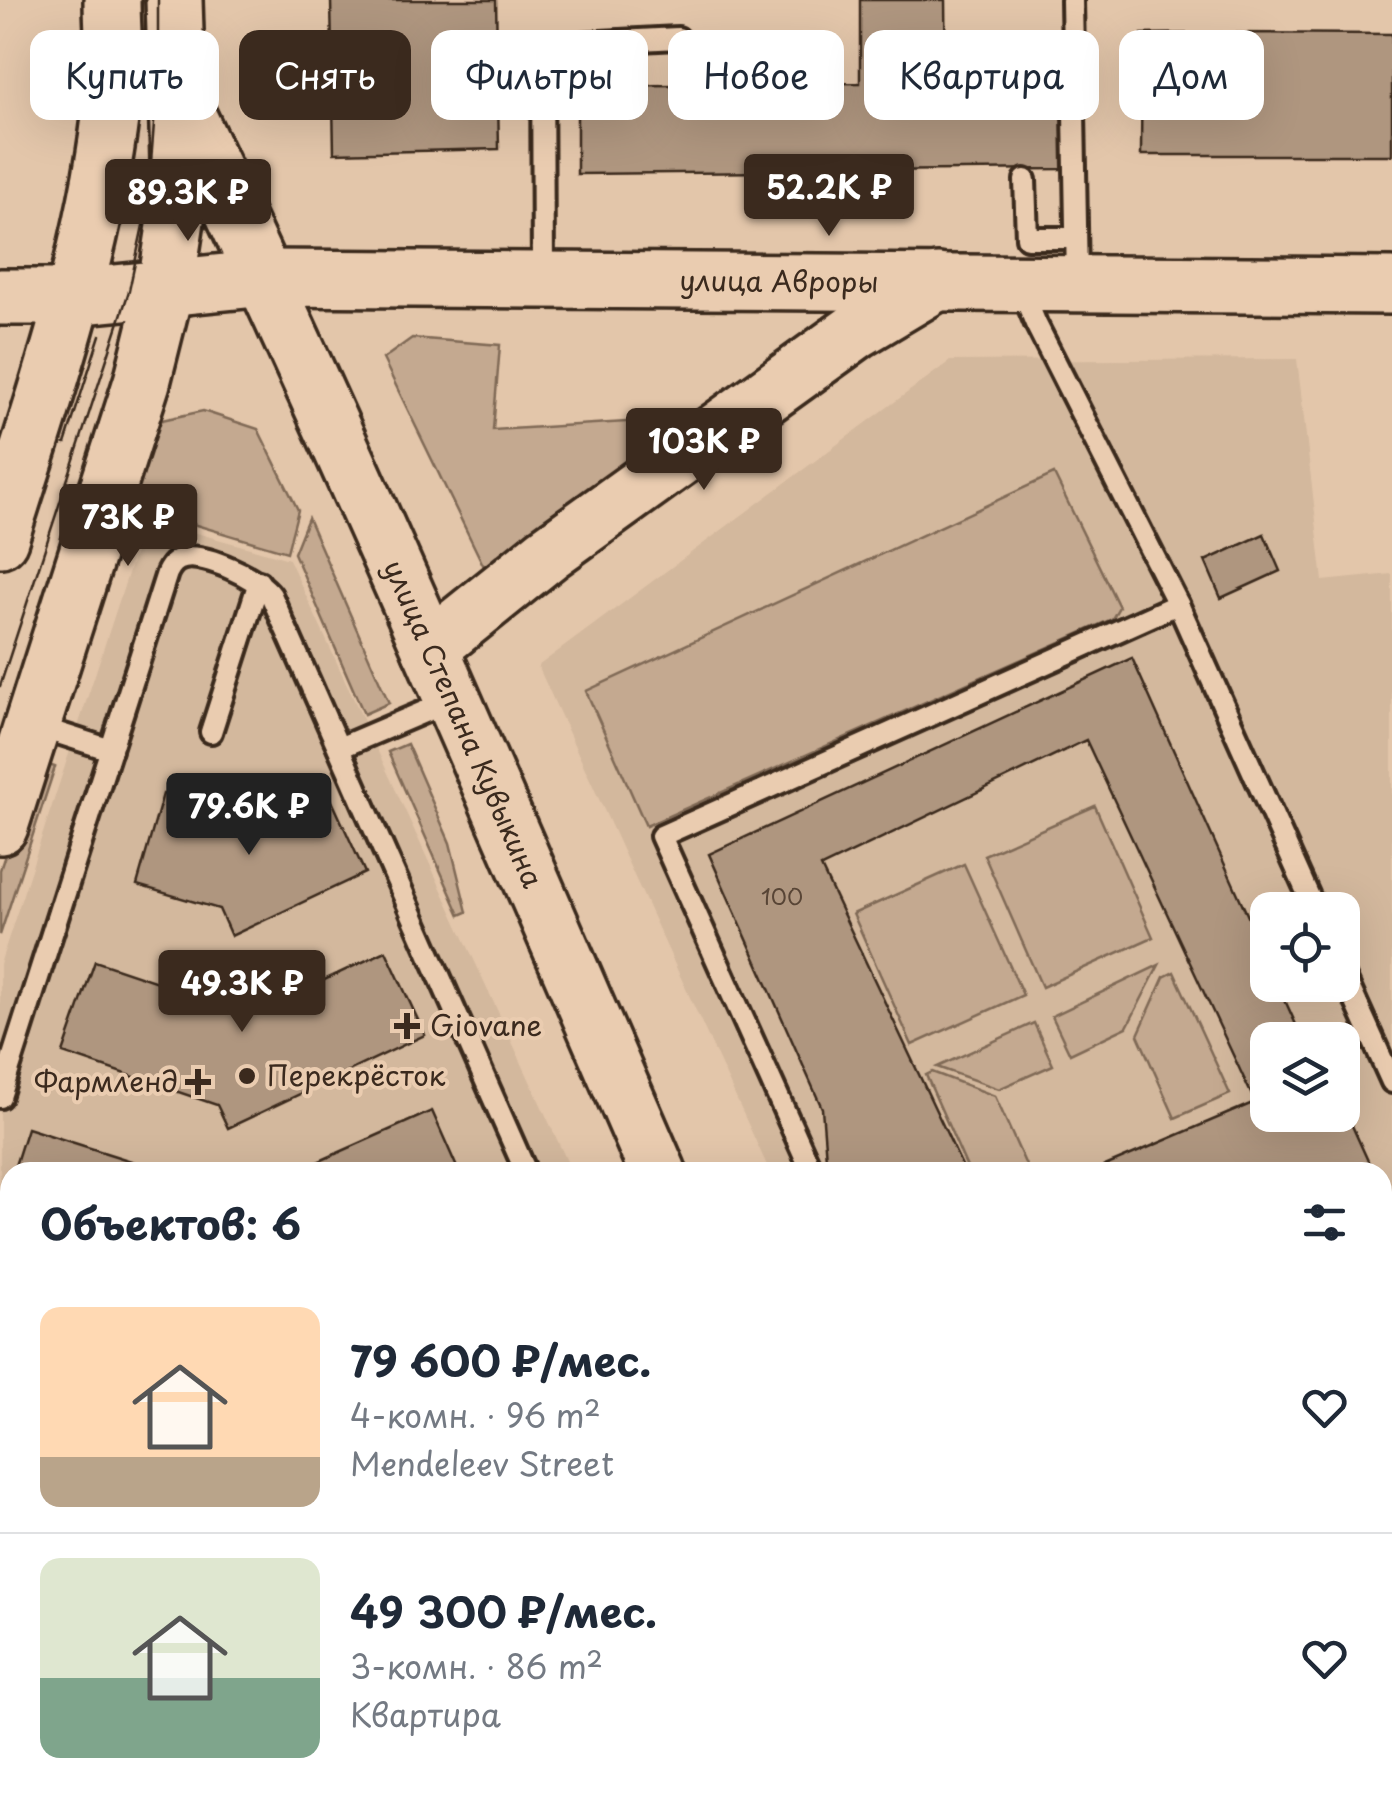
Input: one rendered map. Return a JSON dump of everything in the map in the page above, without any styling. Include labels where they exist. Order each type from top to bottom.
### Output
[{"type":"main road","points":[[112,0],[112,30]]},
{"type":"main road","points":[[174,0],[175,30]]},
{"type":"main road","points":[[0,539],[74,297],[108,120]]},
{"type":"main road","name":"улица Степана Кувыкина","points":[[142,120],[179,160],[265,278]]},
{"type":"main road","points":[[0,826],[142,382],[166,286],[176,220],[177,120]]},
{"type":"main road","name":"улица Степана Кувыкина","points":[[190,120],[265,278],[430,648],[654,1162]]},
{"type":"main road","name":"улица Авроры","points":[[0,297],[74,297],[265,278],[1018,281],[1076,261],[1392,286]]},
{"type":"main road","points":[[430,648],[548,553],[841,342],[938,282]]},
{"type":"lane","points":[[1025,180],[1027,238],[1076,261],[1072,0]]},
{"type":"lane","points":[[543,280],[542,45],[668,39]]},
{"type":"lane","points":[[1018,281],[1178,604],[1307,892]]},
{"type":"lane","points":[[0,1097],[170,567],[189,556],[259,582],[271,595],[522,1162]]},
{"type":"lane","points":[[211,732],[259,582]]},
{"type":"lane","points":[[808,1162],[661,836],[1178,604]]},
{"type":"lane","points":[[339,748],[453,700]]},
{"type":"lane","points":[[34,725],[110,750]]},
{"type":"lane","points":[[1356,1002],[1392,1082]]},
{"type":"shaded area","points":[[412,338],[500,345],[493,430],[711,417],[488,575],[383,359]]},
{"type":"shaded area","points":[[1297,359],[1323,581],[1392,574],[1392,1162],[765,1162],[538,666],[950,361]]},
{"type":"shaded area","points":[[203,411],[258,429],[298,510],[287,552],[125,504],[139,447],[162,420]]},
{"type":"shaded area","points":[[1054,474],[1119,607],[1112,619],[646,826],[586,691]]},
{"type":"shaded area","points":[[308,518],[389,703],[364,714],[294,553]]},
{"type":"shaded area","points":[[146,519],[289,559],[567,1162],[0,1162],[0,964]]},
{"type":"shaded area","points":[[407,744],[450,843],[467,912],[460,915],[388,752]]},
{"type":"shaded area","points":[[36,761],[55,767],[0,935],[0,870]]},
{"type":"shaded area","points":[[1095,806],[1153,937],[1042,987],[984,855]]},
{"type":"shaded area","points":[[964,864],[1023,995],[912,1045],[853,914]]},
{"type":"shaded area","points":[[1159,965],[1127,1027],[1070,1054],[1052,1016]]},
{"type":"shaded area","points":[[1174,972],[1230,1094],[1175,1118],[1138,1035],[1164,977]]},
{"type":"shaded area","points":[[1034,1023],[1053,1065],[999,1089],[937,1067]]},
{"type":"shaded area","points":[[932,1072],[995,1096],[1025,1162],[965,1162],[926,1075]]},
{"type":"building","points":[[331,0],[496,0],[497,30],[431,30],[431,120],[498,120],[499,149],[334,153],[333,120],[411,120],[411,30],[332,30]]},
{"type":"building","points":[[860,0],[945,0],[945,30],[864,30],[864,120],[1064,120],[1064,169],[577,174],[577,120],[648,120],[648,85],[668,85],[668,120],[844,120],[844,83],[860,83]]},
{"type":"building","points":[[1264,33],[1392,34],[1392,155],[1141,155],[1141,120],[1264,120]]},
{"type":"building","points":[[1264,534],[1280,571],[1221,598],[1205,561]]},
{"type":"building","points":[[1132,658],[1250,921],[1250,1002],[1286,1002],[1295,1022],[1250,1022],[1250,1091],[1086,740],[821,867],[960,1162],[826,1162],[822,1108],[709,854]]},
{"type":"building","points":[[327,790],[365,873],[231,936],[219,909],[137,885],[163,794],[257,822]]},
{"type":"building","points":[[386,951],[425,1035],[228,1128],[217,1105],[63,1053],[95,961],[252,1014]]},
{"type":"building","points":[[1250,1104],[1250,1132],[1355,1132],[1368,1162],[1114,1162]]},
{"type":"building","points":[[432,1111],[455,1162],[317,1162]]},
{"type":"building","points":[[27,1128],[134,1162],[16,1162]]},
{"type":"tram line","points":[[0,686],[129,291],[148,202],[158,71],[158,0]]},
{"type":"tram line","points":[[65,444],[100,335]]},
{"type":"place","name":"Giovane","points":[[407,1026]]},
{"type":"place","name":"Перекрёсток","points":[[247,1076]]},
{"type":"place","name":"Фармленд","points":[[198,1082]]}]
